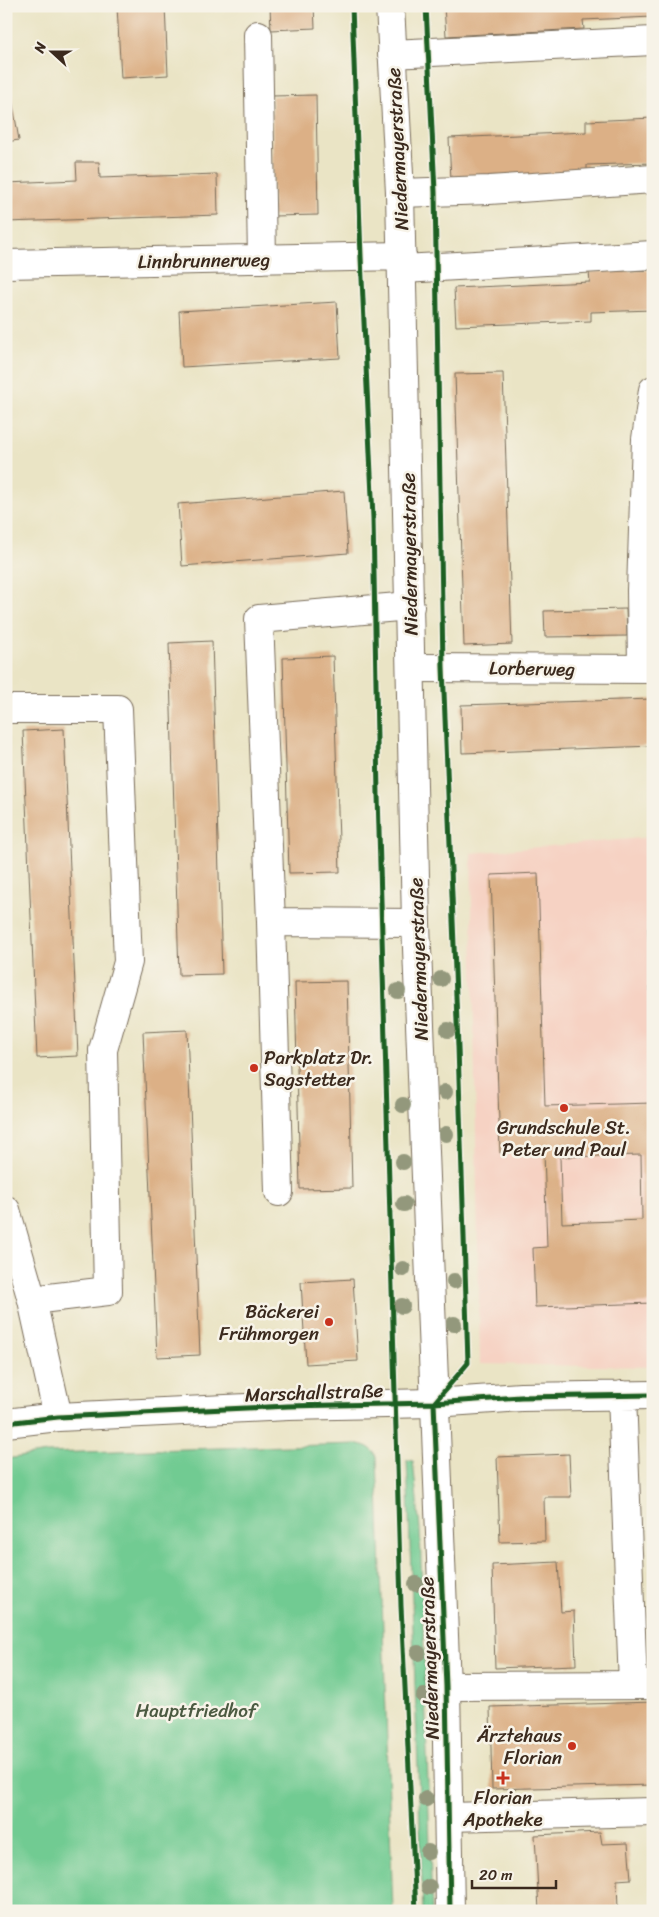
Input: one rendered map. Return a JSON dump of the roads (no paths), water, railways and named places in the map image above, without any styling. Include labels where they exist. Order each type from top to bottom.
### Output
[{"type":"main road","name":"Niedermayerstraße","points":[[390,6],[400,192],[412,668],[416,923],[446,1686],[450,1911]]},
{"type":"main road","points":[[258,35],[262,259]]},
{"type":"main road","points":[[392,54],[653,41]]},
{"type":"main road","points":[[400,192],[489,190],[653,179]]},
{"type":"main road","name":"Linnbrunnerweg","points":[[6,264],[262,259],[402,263],[653,255]]},
{"type":"main road","points":[[647,669],[641,591],[646,438],[653,390]]},
{"type":"main road","points":[[279,1192],[259,620],[410,606]]},
{"type":"main road","name":"Lorberweg","points":[[412,668],[647,669]]},
{"type":"main road","points":[[6,709],[118,709],[128,962],[103,1050],[108,1291],[32,1300]]},
{"type":"main road","points":[[271,922],[416,923]]},
{"type":"main road","points":[[6,1210],[32,1300],[58,1417]]},
{"type":"main road","points":[[446,1686],[643,1685],[622,1395]]},
{"type":"main road","name":"Marschallstraße","points":[[6,1423],[58,1417],[288,1406],[434,1403],[521,1397],[653,1395]]},
{"type":"main road","points":[[449,1817],[653,1812]]},
{"type":"place","name":"Parkplatz Dr. Sagstetter","points":[[254,1068]]},
{"type":"place","name":"Grundschule St. Peter und Paul","points":[[564,1108]]},
{"type":"place","name":"Bäckerei Frühmorgen","points":[[329,1322]]},
{"type":"place","name":"Ärztehaus Florian","points":[[572,1746]]},
{"type":"place","name":"Florian Apotheke","points":[[503,1778]]},
{"type":"park label","name":"Hauptfriedhof","points":[[196,1710]]}]
